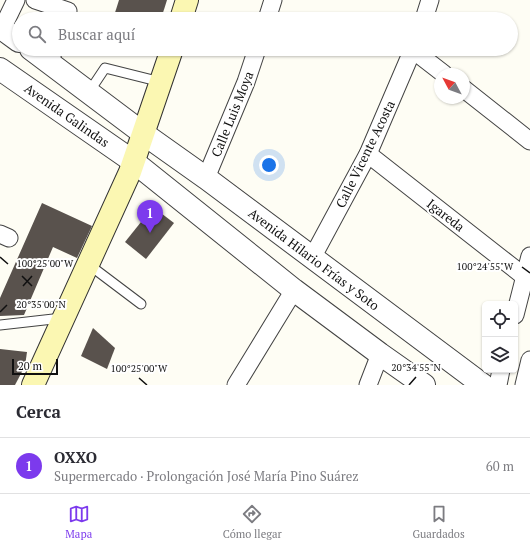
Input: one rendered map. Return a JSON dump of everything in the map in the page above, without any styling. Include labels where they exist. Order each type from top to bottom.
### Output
[{"type":"main road","points":[[183,12],[187,0]]},
{"type":"main road","points":[[33,385],[134,162],[170,56]]},
{"type":"street","points":[[13,12],[16,0]]},
{"type":"street","points":[[35,0],[69,10]]},
{"type":"street","points":[[269,12],[273,0]]},
{"type":"street","points":[[426,12],[430,0]]},
{"type":"street","points":[[7,33],[12,15]]},
{"type":"street","points":[[52,56],[89,92],[144,134]]},
{"type":"street","name":"Calle Luis Moya","points":[[206,178],[246,82],[255,56]]},
{"type":"street","name":"Calle Vicente Acosta","points":[[312,258],[368,154],[410,56]]},
{"type":"street","points":[[422,56],[437,68]]},
{"type":"street","name":"Avenida Galindas","points":[[0,69],[134,162]]},
{"type":"street","points":[[470,94],[530,141]]},
{"type":"street","name":"Avenida Hilario Frías y Soto","points":[[144,134],[206,178],[483,385]]},
{"type":"street","name":"Igareda","points":[[368,154],[525,277]]},
{"type":"street","points":[[134,162],[294,290],[424,385]]},
{"type":"street","points":[[518,304],[530,256]]},
{"type":"street","points":[[236,385],[294,290]]},
{"type":"street","points":[[368,385],[380,354]]},
{"type":"street","points":[[524,385],[530,360]]},
{"type":"street","points":[[498,385],[500,373]]},
{"type":"lane","points":[[89,92],[104,68],[161,82]]},
{"type":"lane","points":[[88,264],[141,304]]},
{"type":"lane","points":[[0,325],[63,318]]},
{"type":"building","points":[[119,0],[167,0],[163,12],[115,12]]},
{"type":"building","points":[[42,203],[92,226],[77,258],[53,247],[24,315],[0,316],[0,298]]},
{"type":"building","points":[[153,207],[174,223],[146,259],[125,242]]},
{"type":"building","points":[[93,328],[115,348],[107,369],[81,356]]},
{"type":"building","points":[[0,349],[27,352],[25,366],[15,385],[0,385]]},
{"type":"place","name":"OXXO","points":[[150,233]]}]
